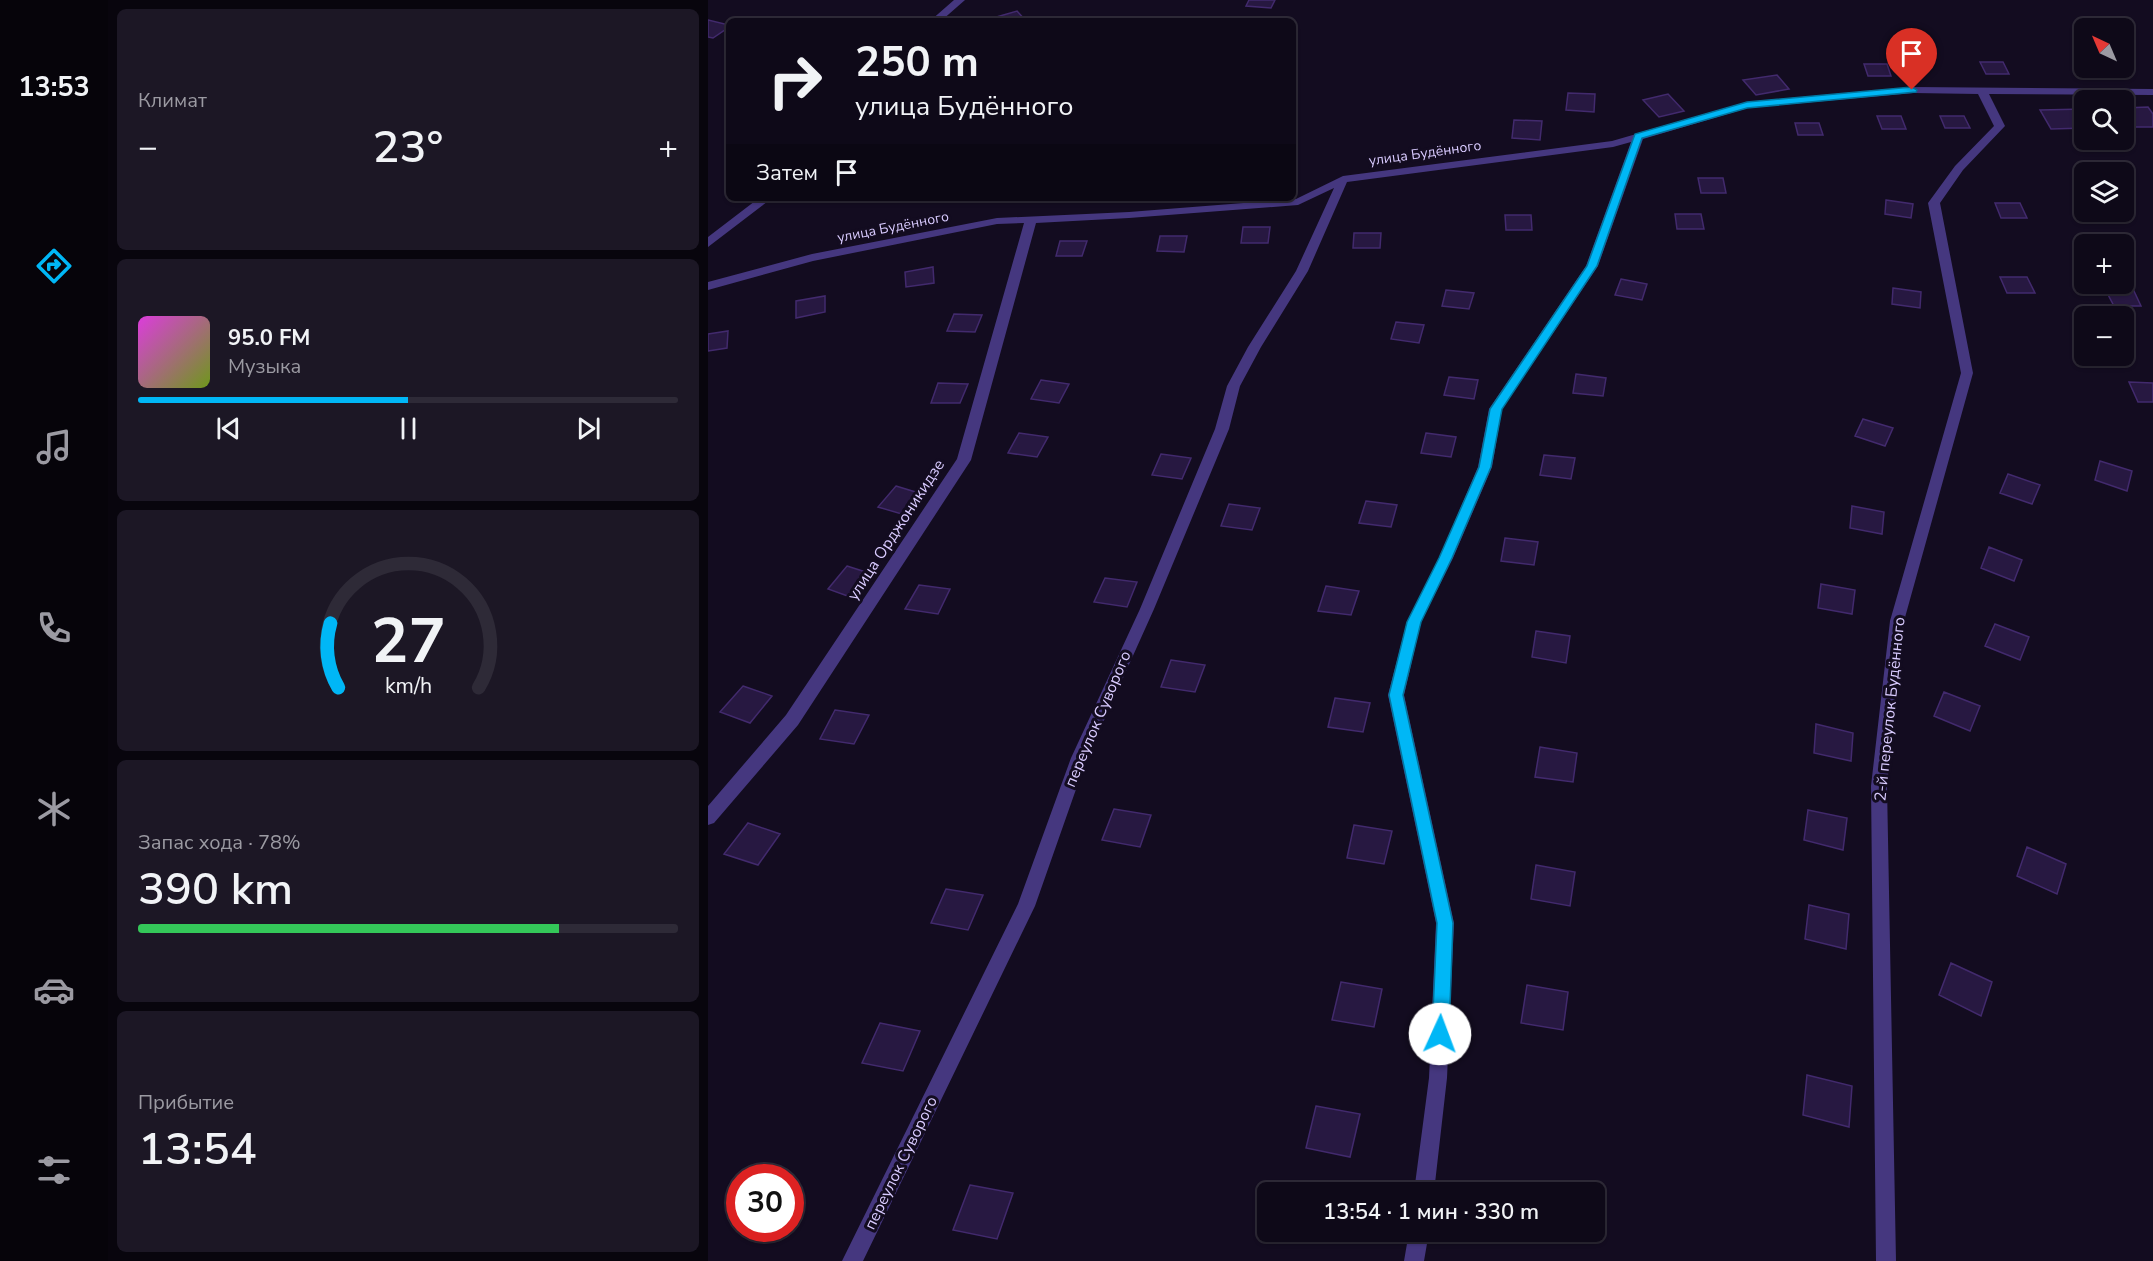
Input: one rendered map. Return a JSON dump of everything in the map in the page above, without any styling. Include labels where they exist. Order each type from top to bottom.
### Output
[{"type":"street","points":[[939,18],[960,0]]},
{"type":"street","name":"улица Будённого","points":[[708,286],[824,256],[997,221],[1129,215],[1298,202],[1343,179],[1613,144],[1747,105],[1912,90],[2153,92]]},
{"type":"street","name":"2-й переулок Будённого","points":[[1886,1261],[1879,786],[1898,621],[1967,373],[1934,203],[1959,168],[2000,126],[1982,91]]},
{"type":"street","points":[[1425,1182],[1438,1078],[1445,923],[1396,695],[1414,622],[1446,558],[1485,467],[1496,409],[1592,266],[1638,136]]},
{"type":"street","name":"переулок Суворого","points":[[852,1261],[1026,906],[1079,758],[1151,598],[1222,429],[1224,408],[1242,367],[1303,271],[1343,179]]},
{"type":"street","points":[[708,243],[761,201]]},
{"type":"street","name":"улица Орджоникидзе","points":[[708,818],[792,720],[964,460],[1031,220]]},
{"type":"street","points":[[1414,1261],[1417,1242]]},
{"type":"building","points":[[1249,0],[1275,0],[1271,8],[1246,6]]},
{"type":"building","points":[[1017,11],[1023,18],[993,18]]},
{"type":"building","points":[[708,20],[726,24],[726,29],[713,38],[708,37]]},
{"type":"building","points":[[1980,62],[2003,62],[2009,74],[1986,74]]},
{"type":"building","points":[[1864,64],[1887,64],[1891,76],[1868,76]]},
{"type":"building","points":[[1777,75],[1789,89],[1756,95],[1743,80]]},
{"type":"building","points":[[1568,93],[1595,94],[1594,112],[1566,110]]},
{"type":"building","points":[[1668,94],[1684,111],[1659,117],[1643,100]]},
{"type":"building","points":[[2148,107],[2153,114],[2153,127],[2134,127],[2134,108]]},
{"type":"building","points":[[2074,109],[2074,128],[2051,129],[2040,110]]},
{"type":"building","points":[[1877,116],[1901,116],[1906,129],[1882,129]]},
{"type":"building","points":[[1940,116],[1964,116],[1970,128],[1945,128]]},
{"type":"building","points":[[1514,120],[1542,121],[1540,140],[1512,138]]},
{"type":"building","points":[[1795,123],[1819,123],[1823,135],[1798,135]]},
{"type":"building","points":[[1698,178],[1723,178],[1726,193],[1701,193]]},
{"type":"building","points":[[1886,200],[1913,204],[1911,218],[1885,214]]},
{"type":"building","points":[[1995,203],[2020,203],[2027,218],[2001,218]]},
{"type":"building","points":[[1675,214],[1701,214],[1704,229],[1677,229]]},
{"type":"building","points":[[1505,215],[1531,215],[1532,230],[1506,230]]},
{"type":"building","points":[[1243,227],[1270,227],[1268,243],[1241,243]]},
{"type":"building","points":[[1354,233],[1381,233],[1380,248],[1353,248]]},
{"type":"building","points":[[1160,236],[1187,236],[1184,252],[1157,251]]},
{"type":"building","points":[[1060,241],[1087,241],[1082,256],[1056,256]]},
{"type":"building","points":[[933,267],[934,283],[906,287],[905,272]]},
{"type":"building","points":[[2000,277],[2027,277],[2035,293],[2007,293]]},
{"type":"building","points":[[1621,279],[1647,284],[1642,300],[1615,295]]},
{"type":"building","points":[[1893,288],[1921,292],[1920,308],[1892,304]]},
{"type":"building","points":[[1446,290],[1474,293],[1469,309],[1442,306]]},
{"type":"building","points":[[2134,291],[2141,306],[2134,306],[2114,306],[2108,294],[2134,294]]},
{"type":"building","points":[[825,296],[825,312],[796,318],[796,301]]},
{"type":"building","points":[[954,314],[982,315],[975,332],[947,331]]},
{"type":"building","points":[[1396,322],[1424,325],[1419,343],[1391,339]]},
{"type":"building","points":[[728,331],[727,348],[708,351],[708,334]]},
{"type":"building","points":[[1576,374],[1606,378],[1603,396],[1573,393]]},
{"type":"building","points":[[1449,377],[1478,380],[1474,399],[1444,395]]},
{"type":"building","points":[[1041,380],[1069,384],[1059,403],[1031,399]]},
{"type":"building","points":[[2129,382],[2153,383],[2153,402],[2138,402]]},
{"type":"building","points":[[938,383],[968,384],[960,403],[931,403]]},
{"type":"building","points":[[1863,419],[1893,428],[1885,446],[1855,436]]},
{"type":"building","points":[[1019,433],[1048,437],[1037,457],[1008,453]]},
{"type":"building","points":[[1426,433],[1456,437],[1451,457],[1421,453]]},
{"type":"building","points":[[1161,454],[1191,458],[1182,479],[1152,475]]},
{"type":"building","points":[[1544,455],[1575,458],[1571,479],[1540,475]]},
{"type":"building","points":[[2100,461],[2132,471],[2127,491],[2095,480]]},
{"type":"building","points":[[2008,474],[2040,485],[2032,504],[2000,493]]},
{"type":"building","points":[[896,486],[922,494],[905,515],[878,507]]},
{"type":"building","points":[[1366,501],[1397,505],[1391,527],[1359,523]]},
{"type":"building","points":[[1229,504],[1260,508],[1252,530],[1221,526]]},
{"type":"building","points":[[1852,506],[1884,512],[1882,534],[1850,528]]},
{"type":"building","points":[[1505,538],[1538,542],[1534,565],[1501,561]]},
{"type":"building","points":[[1989,547],[2022,560],[2014,581],[1981,568]]},
{"type":"building","points":[[847,566],[875,575],[856,599],[828,589]]},
{"type":"building","points":[[1105,578],[1137,582],[1127,607],[1094,602]]},
{"type":"building","points":[[1821,584],[1855,590],[1852,614],[1818,608]]},
{"type":"building","points":[[919,585],[950,589],[938,614],[905,609]]},
{"type":"building","points":[[1326,586],[1359,591],[1351,615],[1318,611]]},
{"type":"building","points":[[1995,624],[2029,637],[2020,660],[1985,646]]},
{"type":"building","points":[[1536,631],[1570,636],[1566,663],[1532,657]]},
{"type":"building","points":[[1171,660],[1205,665],[1195,692],[1161,687]]},
{"type":"building","points":[[743,686],[772,696],[750,723],[720,712]]},
{"type":"building","points":[[1944,692],[1980,706],[1970,731],[1934,716]]},
{"type":"building","points":[[1335,698],[1370,703],[1363,732],[1328,727]]},
{"type":"building","points":[[835,710],[869,715],[854,744],[820,739]]},
{"type":"building","points":[[1816,724],[1853,733],[1851,761],[1814,753]]},
{"type":"building","points":[[1540,747],[1577,753],[1573,782],[1535,777]]},
{"type":"building","points":[[1114,809],[1151,815],[1140,847],[1102,840]]},
{"type":"building","points":[[1808,810],[1847,818],[1843,850],[1804,840]]},
{"type":"building","points":[[748,823],[780,834],[758,865],[724,854]]},
{"type":"building","points":[[1354,825],[1392,831],[1384,864],[1347,858]]},
{"type":"building","points":[[2027,847],[2066,864],[2057,894],[2017,876]]},
{"type":"building","points":[[1536,865],[1575,872],[1570,906],[1531,899]]},
{"type":"building","points":[[946,889],[983,895],[968,930],[931,923]]},
{"type":"building","points":[[1809,905],[1849,914],[1846,949],[1805,939]]},
{"type":"building","points":[[1951,963],[1992,982],[1981,1016],[1939,995]]},
{"type":"building","points":[[1341,982],[1382,989],[1374,1027],[1332,1020]]},
{"type":"building","points":[[1527,985],[1568,992],[1563,1030],[1521,1023]]},
{"type":"building","points":[[880,1023],[920,1031],[903,1071],[862,1063]]},
{"type":"building","points":[[1807,1075],[1852,1086],[1849,1127],[1803,1115]]},
{"type":"building","points":[[1316,1106],[1360,1114],[1350,1157],[1306,1148]]},
{"type":"building","points":[[970,1185],[1013,1193],[997,1239],[953,1230]]},
{"type":"route","points":[[1440,1034],[1445,923],[1396,695],[1414,622],[1446,558],[1485,467],[1496,409],[1592,266],[1638,136],[1747,105],[1912,90]]}]
